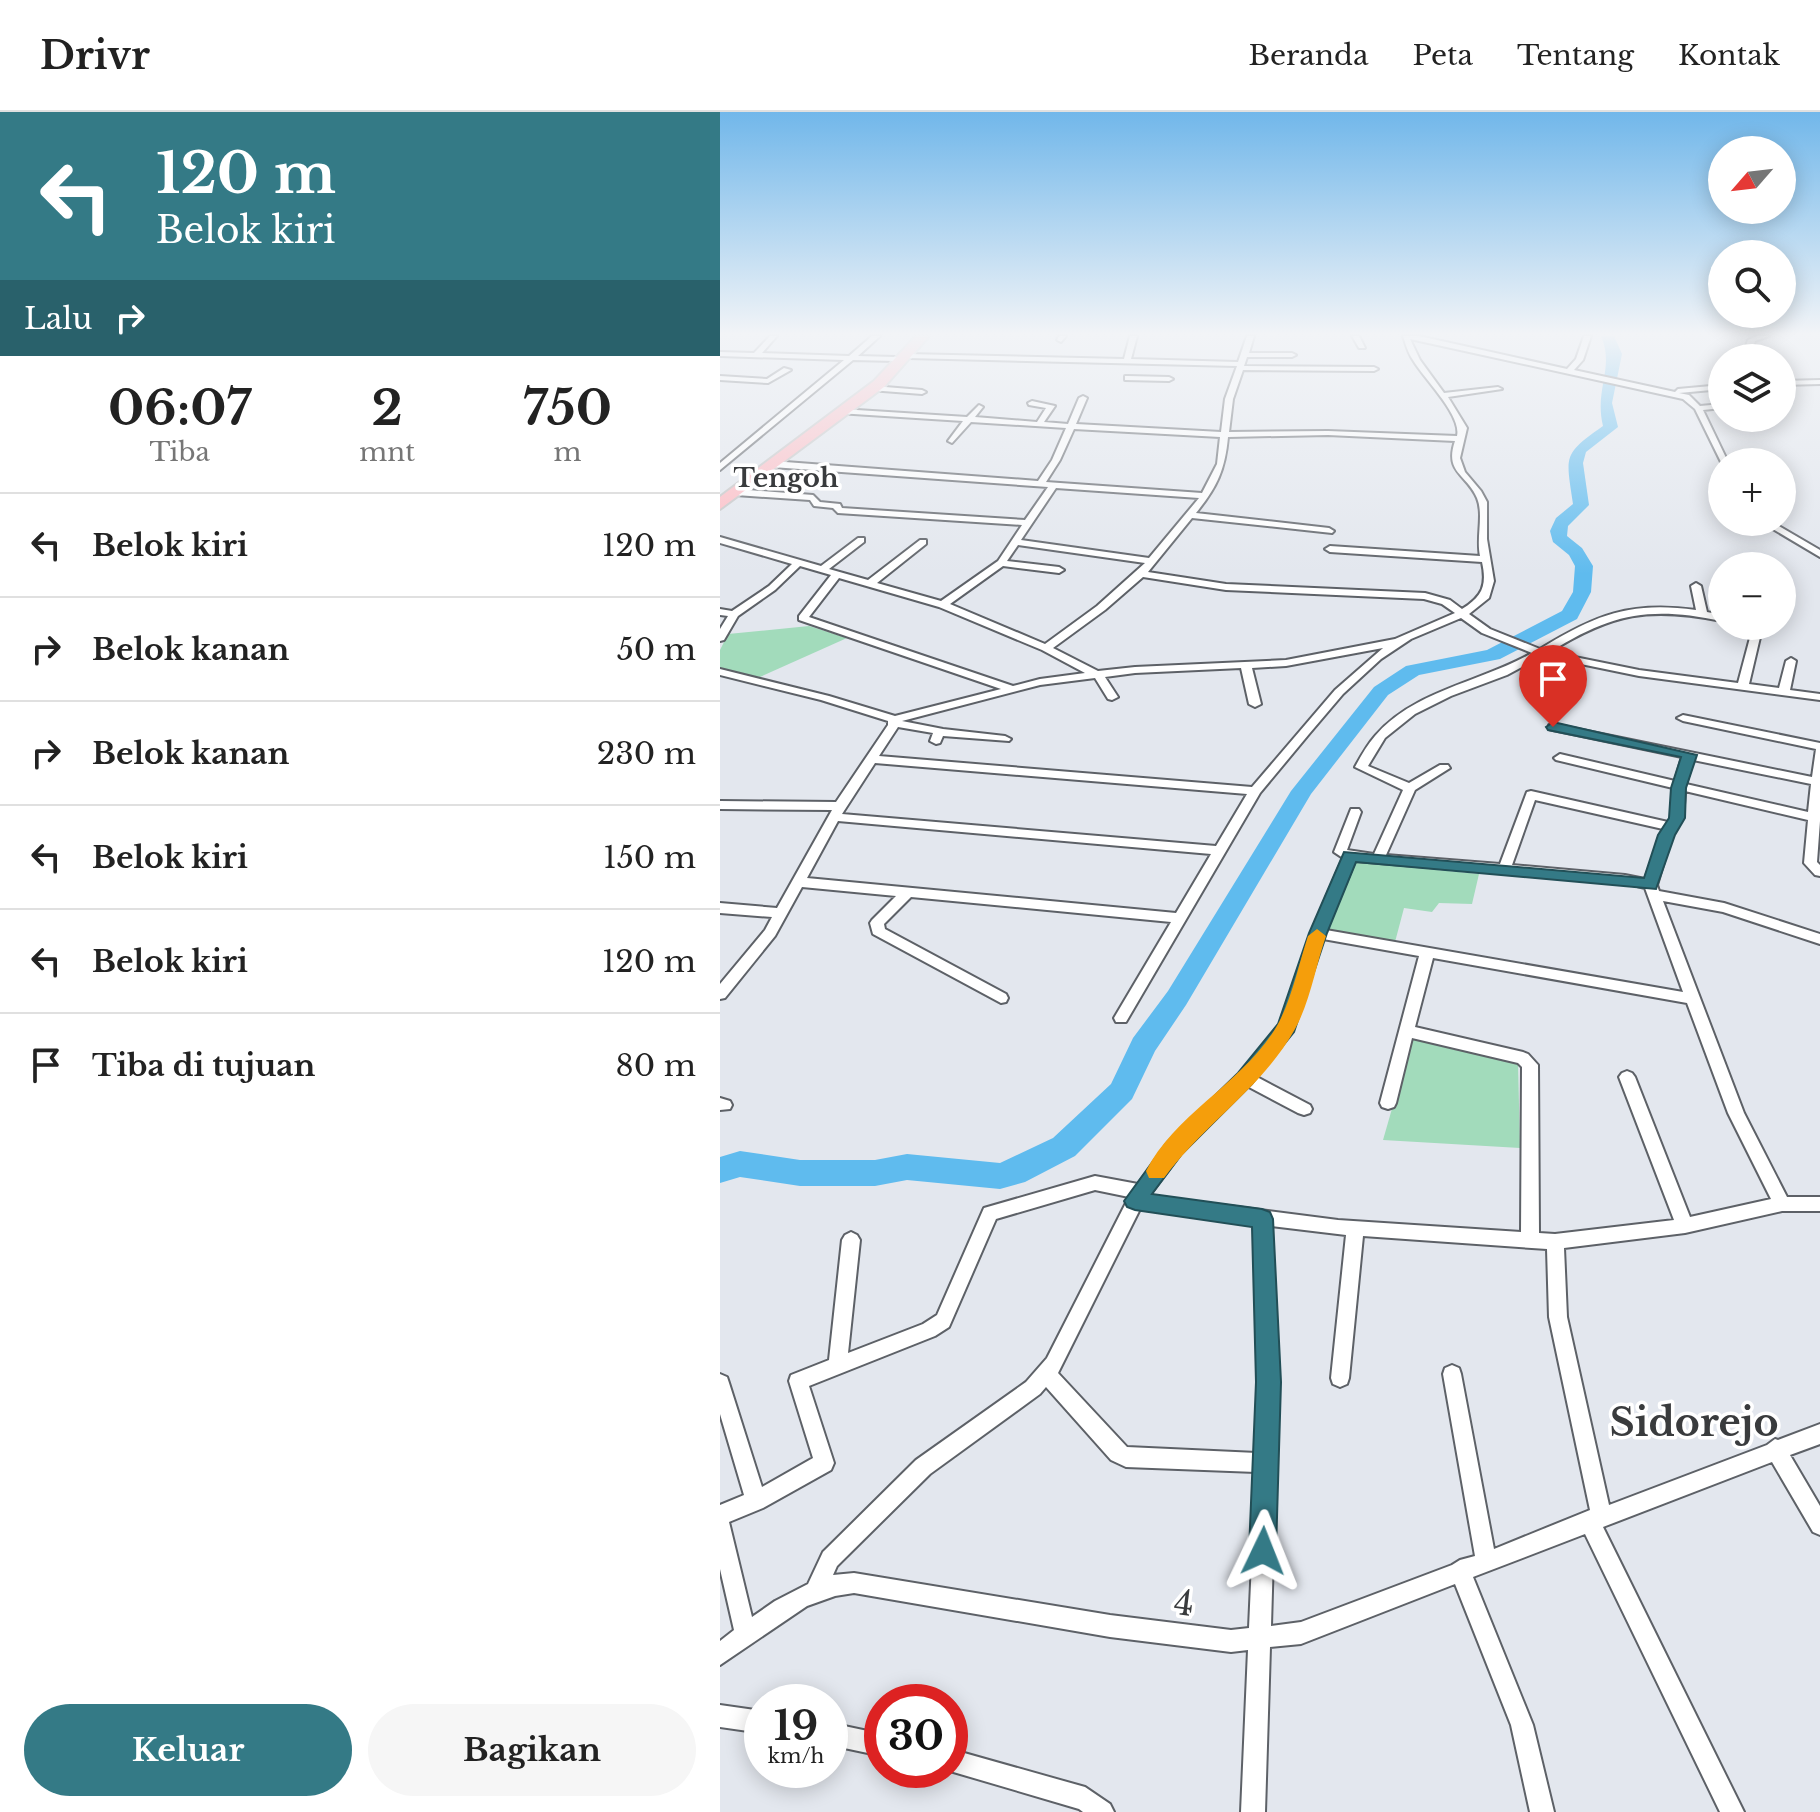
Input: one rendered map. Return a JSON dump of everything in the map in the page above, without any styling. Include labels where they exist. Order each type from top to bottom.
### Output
[{"type":"highway","points":[[720,504],[828,415]]},
{"type":"highway","points":[[720,496],[835,415]]},
{"type":"street","points":[[722,464],[782,415]]},
{"type":"street","points":[[904,415],[1222,434],[1328,433],[1459,439]]},
{"type":"street","points":[[952,441],[974,415]]},
{"type":"street","points":[[1039,424],[1045,415]]},
{"type":"street","points":[[1040,485],[1056,460],[1075,415]]},
{"type":"street","points":[[1046,648],[1141,574],[1205,496],[1221,464],[1226,415]]},
{"type":"street","points":[[720,994],[770,933],[837,812],[894,722],[1010,688],[1151,669],[1286,663],[1398,642],[1480,603],[1488,594],[1482,540],[1485,507],[1456,462],[1463,428],[1455,415]]},
{"type":"street","points":[[1702,415],[1717,448]]},
{"type":"street","points":[[777,458],[1052,487],[1205,496]]},
{"type":"street","points":[[943,605],[1001,563],[1052,487]]},
{"type":"street","points":[[736,492],[813,498],[817,504],[837,506],[838,510],[1028,523]]},
{"type":"street","points":[[1189,515],[1329,531]]},
{"type":"street","points":[[1790,536],[1820,554]]},
{"type":"street","points":[[720,540],[943,605],[1046,648],[1099,676],[1112,697]]},
{"type":"street","points":[[823,569],[861,540]]},
{"type":"street","points":[[870,583],[923,542]]},
{"type":"street","points":[[1014,542],[1151,561]]},
{"type":"street","points":[[1330,549],[1486,559]]},
{"type":"street","points":[[720,638],[734,614],[772,588],[798,563]]},
{"type":"street","points":[[1001,563],[1059,570]]},
{"type":"street","points":[[838,573],[803,618],[1010,688]]},
{"type":"street","points":[[1141,574],[1226,587],[1425,596],[1446,602],[1486,631],[1537,652],[1639,673],[1820,697]]},
{"type":"street","points":[[1696,586],[1702,613]]},
{"type":"street","points":[[720,612],[734,614]]},
{"type":"street","points":[[1410,788],[1361,769],[1381,736],[1437,698],[1522,664],[1579,629],[1625,613],[1708,614]]},
{"type":"street","points":[[1743,686],[1754,640]]},
{"type":"street","points":[[1121,1018],[1255,791],[1328,705],[1398,642]]},
{"type":"street","points":[[1784,691],[1791,661]]},
{"type":"street","points":[[1246,666],[1255,704]]},
{"type":"street","points":[[720,672],[825,698],[938,737],[1005,739]]},
{"type":"street","points":[[1683,718],[1820,749],[1816,818],[1809,852],[1810,863],[1820,872]]},
{"type":"street","points":[[1553,727],[1818,782]]},
{"type":"street","points":[[1689,755],[1679,788],[1677,818],[1671,827],[1653,890],[1736,1113],[1782,1204]]},
{"type":"street","points":[[1560,758],[1816,818]]},
{"type":"street","points":[[870,759],[1255,791]]},
{"type":"street","points":[[1378,859],[1410,788],[1444,768]]},
{"type":"street","points":[[1504,870],[1531,795],[1671,827]]},
{"type":"street","points":[[720,805],[837,812],[1220,851]]},
{"type":"street","points":[[1355,812],[1340,852],[1350,856],[1625,879],[1820,939]]},
{"type":"street","points":[[816,1590],[830,1559],[923,1467],[1047,1374],[1086,1304],[1138,1196],[1175,1148],[1245,1078],[1287,1026],[1318,933],[1350,856]]},
{"type":"street","points":[[797,882],[1180,918]]},
{"type":"street","points":[[908,892],[877,923],[878,931],[1001,998]]},
{"type":"street","points":[[720,908],[780,913]]},
{"type":"street","points":[[1318,933],[1693,999]]},
{"type":"street","points":[[1388,1103],[1427,953]]},
{"type":"street","points":[[1407,1031],[1512,1055],[1530,1065],[1530,1240]]},
{"type":"street","points":[[1627,1077],[1685,1226]]},
{"type":"street","points":[[1245,1078],[1304,1109]]},
{"type":"street","points":[[720,1515],[756,1501],[825,1462],[797,1383],[929,1330],[943,1321],[990,1213],[1095,1183],[1138,1196],[1262,1219],[1555,1242],[1685,1226],[1782,1204],[1820,1204]]},
{"type":"street","points":[[1253,1812],[1269,1382],[1262,1219]]},
{"type":"street","points":[[1340,1378],[1355,1228]]},
{"type":"street","points":[[838,1365],[851,1240]]},
{"type":"street","points":[[1555,1242],[1558,1317],[1595,1518],[1732,1812]]},
{"type":"street","points":[[1047,1374],[1126,1457],[1265,1463]]},
{"type":"street","points":[[1452,1374],[1486,1560]]},
{"type":"street","points":[[720,1383],[756,1501]]},
{"type":"street","name":"4","points":[[720,1654],[791,1603],[833,1584],[854,1583],[1110,1626],[1231,1641],[1301,1633],[1820,1434]]},
{"type":"street","points":[[1775,1449],[1820,1525]]},
{"type":"street","points":[[720,1525],[746,1635]]},
{"type":"street","points":[[1460,1570],[1522,1725],[1542,1812]]},
{"type":"street","points":[[720,1716],[744,1719]]},
{"type":"street","points":[[968,1765],[1085,1799],[1102,1812]]},
{"type":"green space","points":[[809,626],[847,638],[760,677],[720,669],[720,650],[728,634]]},
{"type":"green space","points":[[1355,862],[1479,874],[1472,904],[1439,903],[1432,912],[1404,908],[1395,942],[1326,931]]},
{"type":"green space","points":[[1412,1039],[1518,1062],[1520,1148],[1383,1140]]},
{"type":"waterway","points":[[720,1170],[740,1164],[800,1173],[875,1173],[907,1167],[1000,1176],[1014,1173],[1064,1147],[1122,1091],[1143,1046],[1177,998],[1302,791],[1381,691],[1413,670],[1493,655],[1570,615],[1582,592],[1584,566],[1576,552],[1559,538],[1559,526],[1581,505],[1575,463],[1579,450],[1611,427],[1608,415]]},
{"type":"slow traffic","points":[[1157,1171],[1175,1148],[1245,1078],[1287,1026],[1317,936]]},
{"type":"district","name":"Tengoh","points":[[786,478]]},
{"type":"district","name":"Sidorejo","points":[[1694,1422]]},
{"type":"route","points":[[1263,1551],[1269,1382],[1262,1219],[1135,1201],[1175,1148],[1245,1078],[1287,1026],[1318,933],[1350,856],[1625,879],[1650,885],[1666,835],[1677,818],[1679,788],[1689,755],[1553,727]]}]
